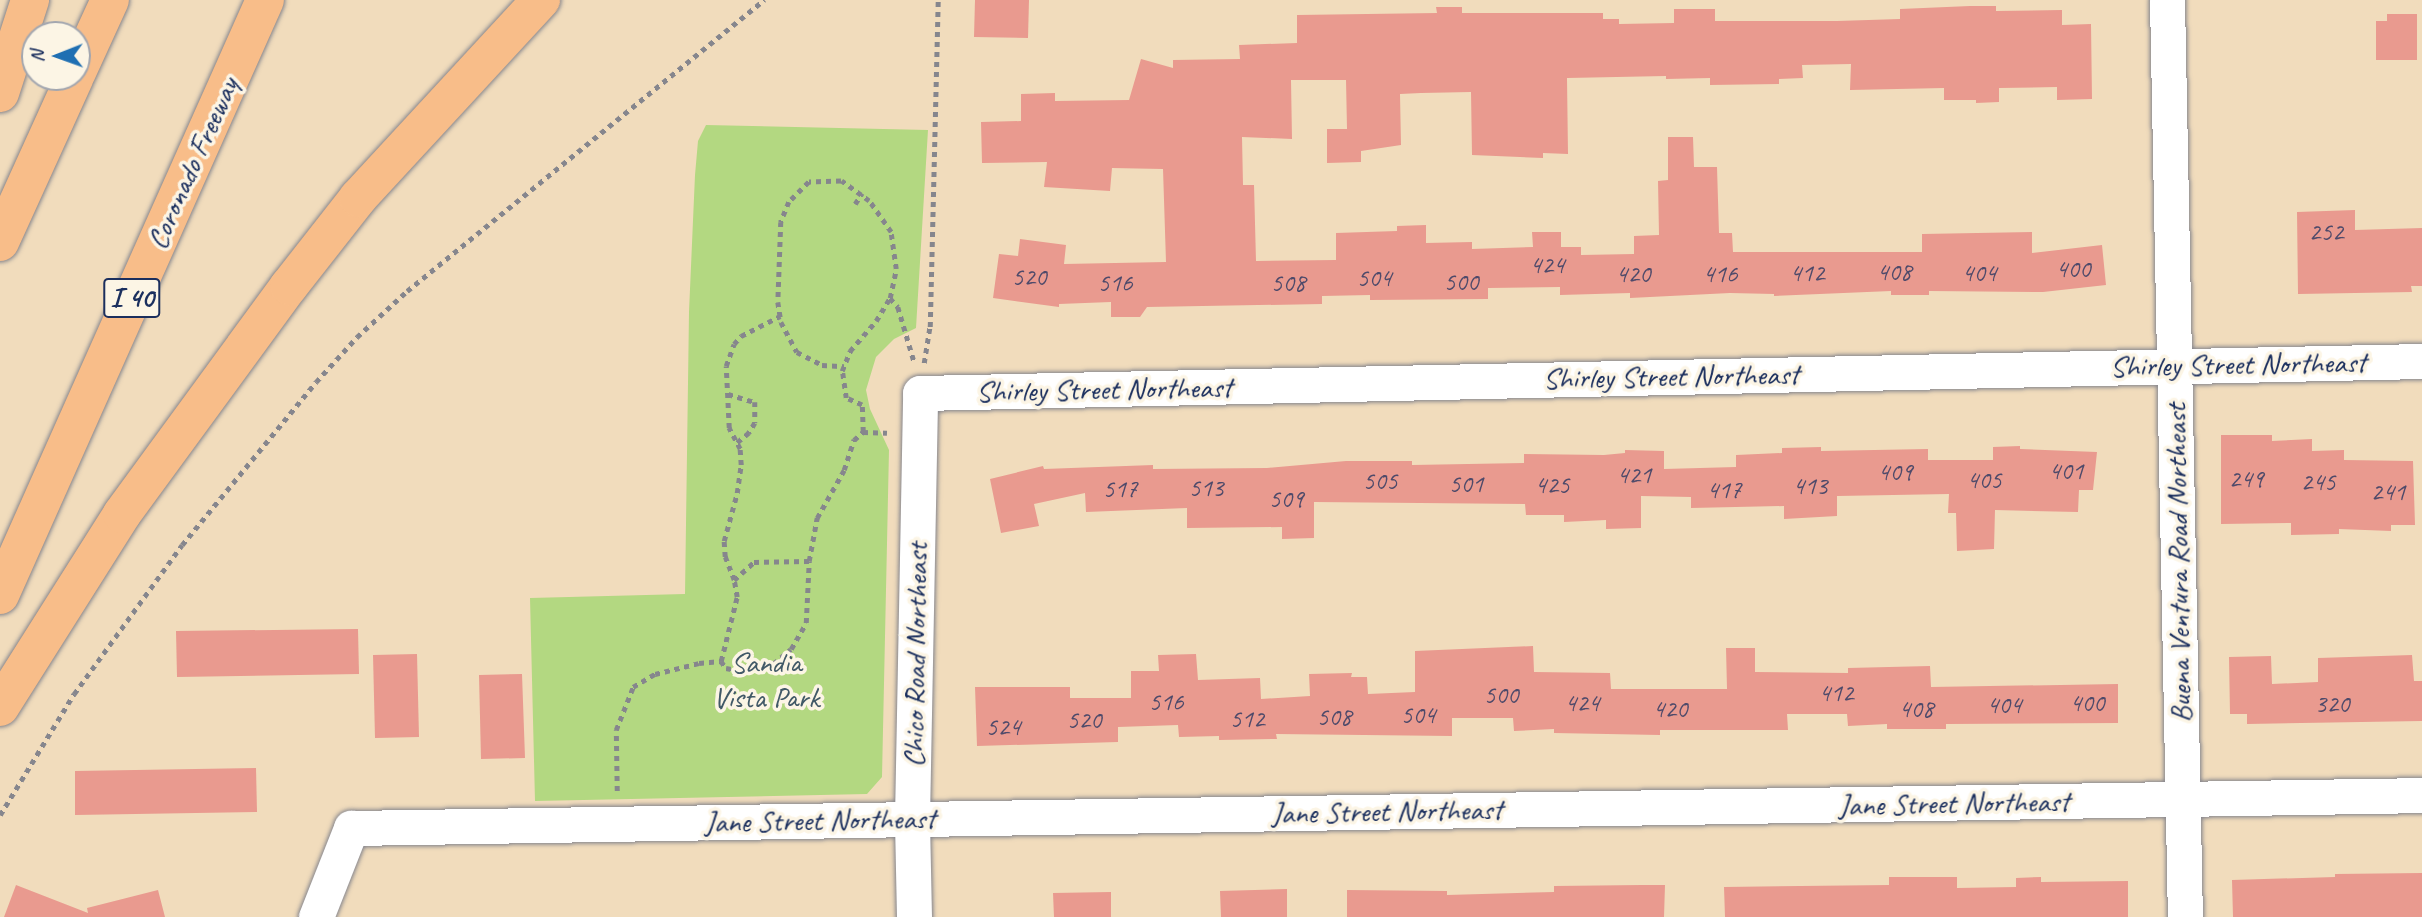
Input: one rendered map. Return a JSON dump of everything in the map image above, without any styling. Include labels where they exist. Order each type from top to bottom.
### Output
[{"type":"highway","points":[[0,93],[30,0]]},
{"type":"highway","points":[[91,42],[110,0]]},
{"type":"highway","name":"Coronado Freeway","points":[[0,595],[265,0]]},
{"type":"highway","points":[[0,707],[122,514],[289,286],[358,198],[541,0]]},
{"type":"highway","points":[[0,242],[69,91]]},
{"type":"street","name":"Buena Ventura Road Northeast","points":[[2167,0],[2185,917]]},
{"type":"street","name":"Shirley Street Northeast","points":[[920,393],[2422,361]]},
{"type":"street","name":"Chico Road Northeast","points":[[914,917],[912,818],[920,393]]},
{"type":"street","name":"Jane Street Northeast","points":[[316,917],[351,828],[2422,795]]},
{"type":"path","points":[[0,815],[74,694],[174,555],[271,435],[358,337],[407,291],[764,0]]},
{"type":"path","points":[[920,393],[930,327],[939,0]]},
{"type":"path","points":[[844,366],[822,365],[797,352],[783,331],[780,316],[781,222],[789,202],[799,188],[809,182],[841,181],[862,193],[891,232],[896,270],[890,298],[876,321],[850,351],[841,383],[846,398],[862,405],[863,432]]},
{"type":"path","points":[[855,204],[862,193]]},
{"type":"path","points":[[890,298],[898,307],[903,322],[920,393]]},
{"type":"path","points":[[780,316],[748,330],[734,344],[726,366],[729,428],[737,443],[740,478],[724,541],[725,557],[737,597],[722,661],[726,668],[742,671],[756,669],[773,664],[791,649],[806,623],[809,561],[817,518],[844,470],[854,440],[863,432],[887,433]]},
{"type":"path","points":[[728,394],[754,402],[755,423],[749,433],[737,443]]},
{"type":"path","points":[[734,580],[754,562],[809,561]]},
{"type":"path","points":[[617,791],[616,730],[633,687],[655,674],[682,666],[722,661]]},
{"type":"green space","name":"Sandia Vista Park","points":[[706,125],[928,130],[916,328],[894,339],[876,357],[866,390],[870,409],[889,450],[882,777],[867,794],[535,801],[530,598],[685,594],[689,312],[695,175],[698,141]]},
{"type":"building","points":[[975,0],[1029,0],[1028,38],[974,37]]},
{"type":"building","points":[[1996,6],[1996,11],[2062,10],[2062,25],[2091,24],[2092,99],[2057,100],[2057,87],[1999,88],[1999,102],[1976,103],[1976,100],[1944,100],[1944,88],[1850,90],[1851,64],[1802,65],[1803,78],[1779,79],[1779,84],[1710,85],[1710,78],[1666,79],[1666,76],[1567,78],[1568,154],[1543,153],[1543,158],[1472,155],[1471,92],[1421,93],[1400,94],[1401,145],[1361,151],[1361,162],[1327,163],[1327,129],[1347,129],[1346,80],[1291,80],[1292,139],[1242,137],[1243,185],[1254,185],[1256,261],[1336,260],[1336,233],[1397,231],[1397,226],[1426,225],[1426,243],[1472,242],[1472,249],[1533,247],[1532,232],[1561,232],[1561,247],[1581,247],[1581,255],[1634,254],[1634,236],[1659,235],[1658,181],[1668,180],[1668,137],[1693,137],[1694,167],[1717,167],[1719,233],[1732,233],[1733,252],[1922,252],[1922,234],[2032,232],[2032,253],[2102,245],[2106,285],[2043,292],[1929,291],[1929,295],[1891,295],[1891,291],[1774,296],[1730,293],[1630,298],[1630,293],[1560,295],[1560,287],[1488,288],[1488,299],[1370,300],[1370,295],[1322,296],[1322,304],[1147,307],[1140,317],[1111,317],[1111,302],[1059,304],[1059,307],[993,298],[999,254],[1018,256],[1020,239],[1066,245],[1064,264],[1166,262],[1163,169],[1112,168],[1110,191],[1044,187],[1047,162],[982,163],[981,122],[1021,121],[1021,94],[1055,93],[1055,101],[1129,100],[1141,59],[1173,68],[1173,60],[1240,59],[1239,45],[1297,43],[1297,15],[1437,13],[1436,7],[1462,7],[1462,13],[1603,13],[1603,19],[1619,19],[1619,24],[1674,23],[1674,9],[1715,9],[1715,21],[1837,21],[1900,19],[1900,9]]},
{"type":"building","points":[[2387,14],[2417,14],[2417,60],[2376,60],[2376,21],[2387,21]]},
{"type":"building","points":[[2355,210],[2355,230],[2422,228],[2422,286],[2411,286],[2412,292],[2298,294],[2297,212]]},
{"type":"building","points":[[2221,435],[2272,435],[2272,441],[2312,439],[2312,451],[2344,450],[2344,460],[2413,461],[2415,525],[2391,525],[2391,531],[2339,529],[2339,534],[2291,535],[2291,523],[2221,524]]},
{"type":"building","points":[[2020,446],[2020,449],[2097,452],[2093,490],[2079,490],[2078,512],[1995,510],[1994,549],[1957,551],[1956,513],[1948,513],[1949,494],[1837,496],[1837,516],[1784,519],[1784,506],[1691,508],[1691,497],[1641,496],[1641,528],[1606,529],[1606,520],[1564,522],[1564,515],[1526,515],[1525,504],[1314,502],[1314,538],[1282,539],[1282,527],[1187,528],[1187,508],[1086,512],[1085,493],[1034,504],[1039,526],[1001,533],[990,479],[1043,466],[1044,469],[1153,465],[1153,469],[1267,468],[1346,461],[1412,461],[1412,465],[1524,463],[1524,454],[1604,455],[1625,453],[1625,450],[1664,451],[1664,469],[1736,467],[1736,455],[1782,453],[1782,448],[1821,447],[1821,451],[1928,449],[1928,460],[1993,460],[1993,447]]},
{"type":"building","points":[[358,629],[359,674],[177,677],[176,631]]},
{"type":"building","points":[[1533,646],[1534,672],[1610,673],[1611,689],[1727,689],[1726,648],[1755,648],[1755,672],[1848,673],[1848,668],[1930,666],[1931,687],[2118,684],[2118,723],[1946,724],[1946,729],[1887,729],[1887,724],[1848,726],[1847,714],[1787,714],[1788,730],[1660,730],[1660,735],[1554,733],[1554,729],[1514,731],[1513,718],[1452,718],[1452,736],[1276,734],[1277,739],[1219,740],[1219,736],[1179,737],[1178,725],[1118,727],[1118,742],[977,746],[975,687],[1070,687],[1070,698],[1131,698],[1131,671],[1159,671],[1158,655],[1196,654],[1198,680],[1260,678],[1261,699],[1310,696],[1309,674],[1352,673],[1351,677],[1367,677],[1368,694],[1415,692],[1415,651]]},
{"type":"building","points":[[417,654],[419,737],[375,738],[373,655]]},
{"type":"building","points":[[2412,655],[2414,681],[2422,681],[2422,721],[2247,724],[2247,714],[2230,714],[2229,657],[2271,656],[2272,684],[2318,682],[2318,658]]},
{"type":"building","points":[[522,674],[525,758],[481,759],[479,675]]},
{"type":"building","points":[[256,768],[257,812],[75,815],[75,771]]},
{"type":"building","points":[[2422,873],[2422,917],[2233,917],[2232,880],[2335,877],[2335,874]]},
{"type":"building","points":[[1889,877],[1957,877],[1957,888],[2016,887],[2016,878],[2041,877],[2041,882],[2128,881],[2128,917],[1725,917],[1724,887],[1889,885]]},
{"type":"building","points":[[16,885],[88,913],[87,908],[158,890],[165,917],[4,917]]},
{"type":"building","points":[[1665,885],[1664,917],[1347,917],[1347,890],[1447,891],[1447,895],[1554,892],[1554,886]]},
{"type":"building","points":[[1287,889],[1287,917],[1221,917],[1220,891]]},
{"type":"building","points":[[1111,892],[1111,917],[1054,917],[1053,893]]}]
